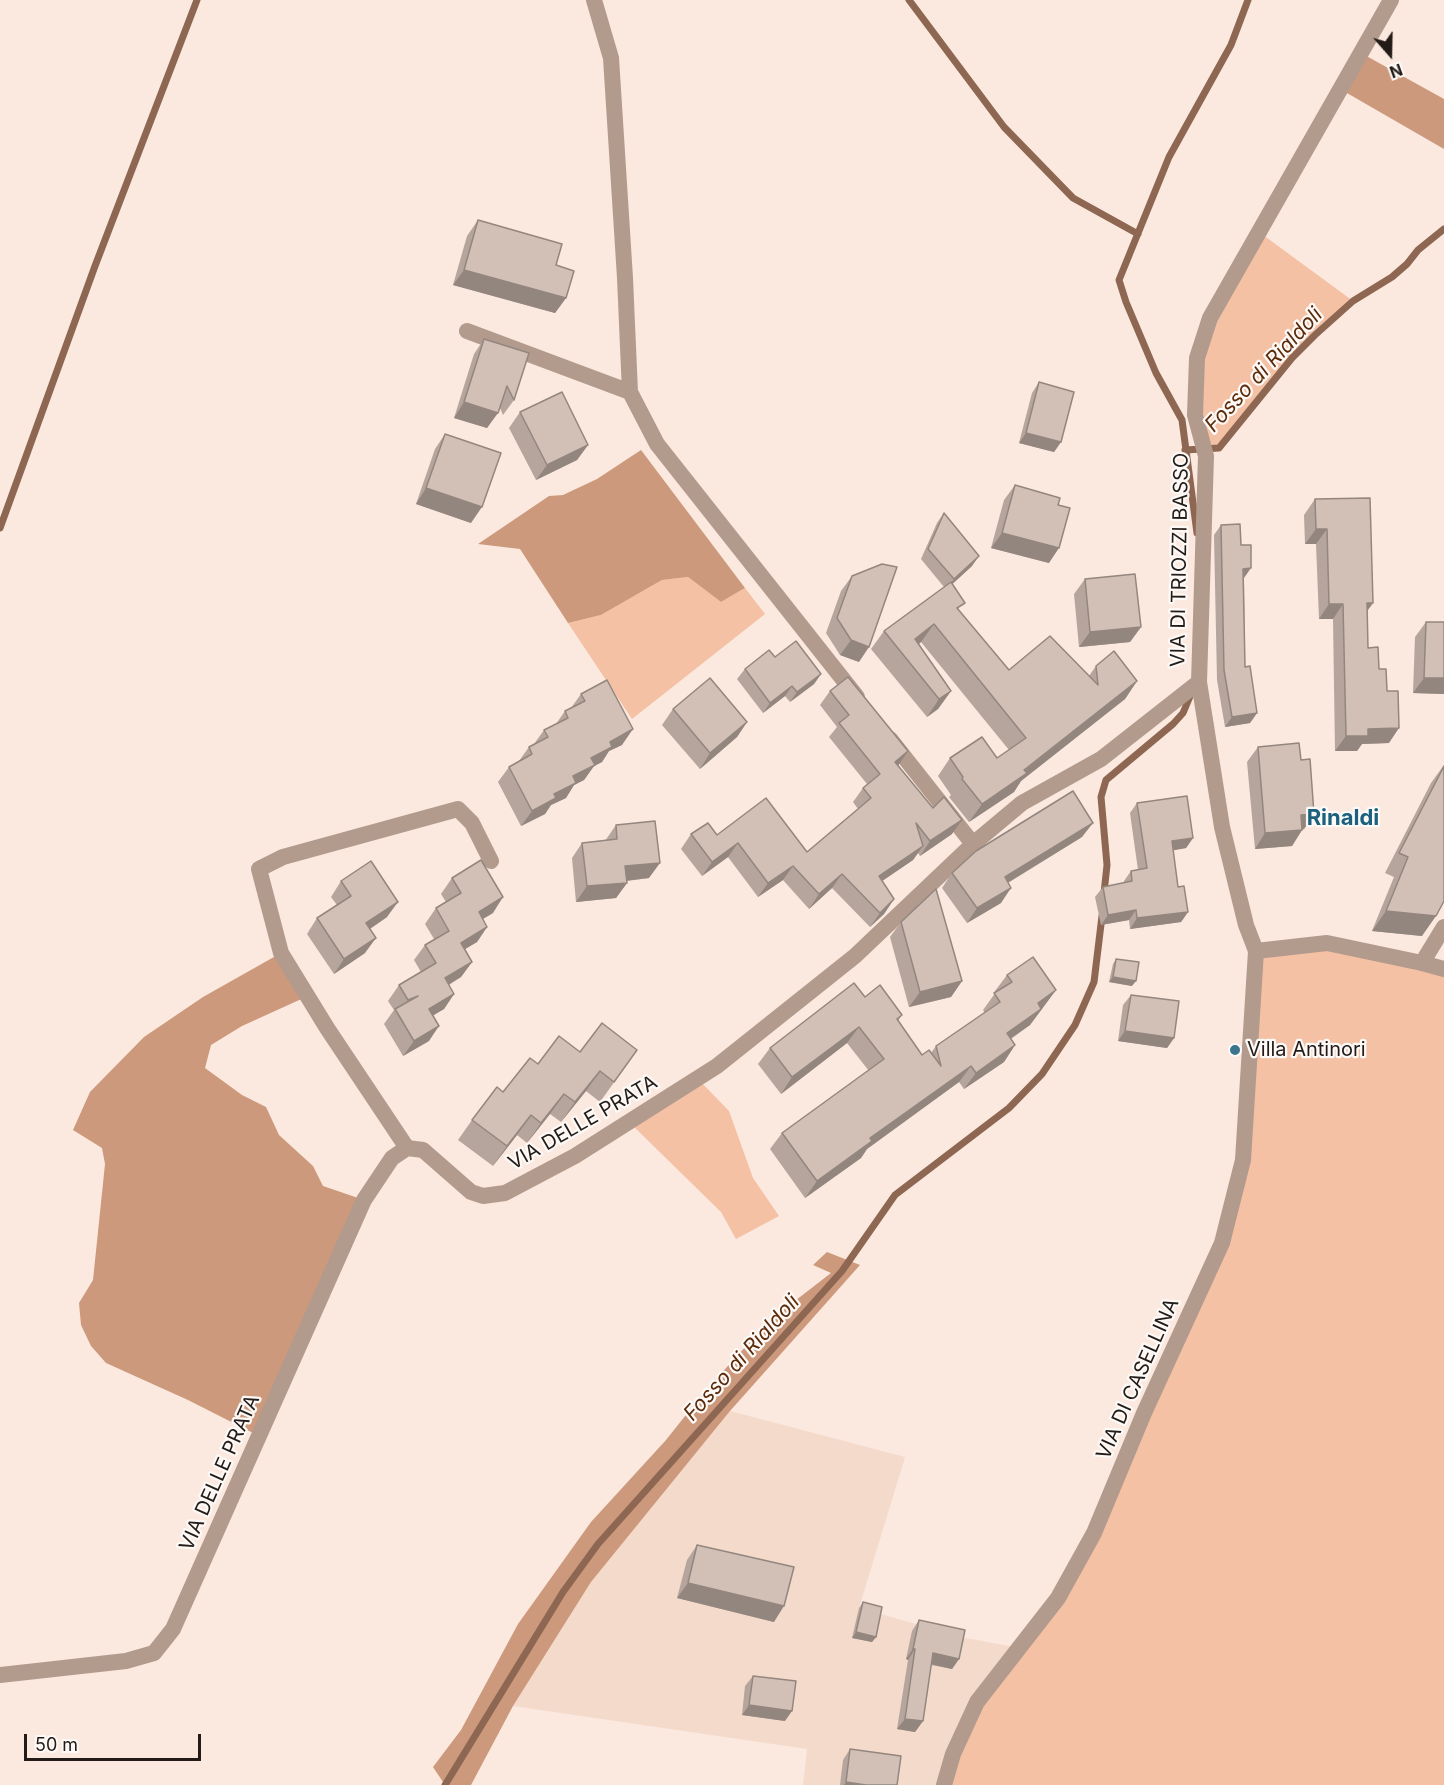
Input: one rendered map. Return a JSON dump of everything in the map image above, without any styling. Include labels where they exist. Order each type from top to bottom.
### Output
[{"type":"street","points":[[594,0],[611,58],[630,392],[657,444],[973,844]]},
{"type":"street","name":"VIA DI TRIOZZI BASSO","points":[[1256,951],[1246,925],[1222,827],[1199,682],[1206,456],[1195,415],[1197,358],[1210,318],[1391,0]]},
{"type":"street","points":[[467,331],[630,392]]},
{"type":"street","name":"VIA DELLE PRATA","points":[[0,1675],[126,1661],[154,1653],[173,1629],[364,1200],[392,1158],[407,1148],[423,1150],[471,1192],[483,1196],[505,1192],[575,1156],[717,1066],[855,956],[973,844],[1022,803],[1101,759],[1199,682]]},
{"type":"street","points":[[407,1148],[327,1028],[281,952],[259,868],[283,856],[458,809],[472,823],[491,861]]},
{"type":"street","points":[[1422,963],[1444,927]]},
{"type":"street","points":[[1256,951],[1328,943],[1444,969]]},
{"type":"street","name":"VIA DI CASELLINA","points":[[944,1785],[953,1754],[977,1702],[1058,1598],[1094,1533],[1144,1413],[1222,1243],[1243,1160],[1256,951]]},
{"type":"shaded area","points":[[1361,53],[1444,99],[1444,149],[1340,89]]},
{"type":"shaded area","points":[[1259,232],[1353,301],[1293,358],[1219,448],[1206,456],[1197,358]]},
{"type":"shaded area","points":[[641,450],[745,588],[721,602],[688,577],[662,580],[601,615],[568,623],[520,549],[478,544],[549,496],[563,495],[597,479]]},
{"type":"shaded area","points":[[688,577],[721,602],[745,588],[765,614],[632,719],[568,623],[601,615],[662,580]]},
{"type":"shaded area","points":[[1327,943],[1444,975],[1444,1785],[944,1785],[977,1702],[1058,1598],[1222,1243],[1243,1160],[1256,951]]},
{"type":"shaded area","points":[[281,953],[308,996],[242,1026],[211,1045],[205,1068],[242,1095],[266,1107],[279,1135],[313,1166],[323,1186],[364,1200],[259,1436],[188,1400],[106,1363],[91,1346],[81,1325],[79,1303],[93,1280],[105,1164],[102,1148],[73,1130],[90,1092],[144,1037],[203,997]]},
{"type":"shaded area","points":[[698,1079],[729,1111],[753,1178],[779,1216],[736,1239],[721,1212],[629,1122]]},
{"type":"shaded area","points":[[827,1252],[860,1265],[730,1411],[591,1582],[513,1706],[471,1785],[445,1785],[433,1767],[461,1730],[518,1624],[591,1522],[769,1321],[831,1273],[813,1265]]},
{"type":"shaded area","points":[[730,1411],[905,1457],[859,1608],[966,1638],[1020,1648],[944,1785],[803,1785],[807,1749],[513,1706],[591,1582]]},
{"type":"building","points":[[478,220],[562,244],[556,265],[574,271],[566,298],[464,270]]},
{"type":"building","points":[[484,339],[529,353],[514,400],[507,386],[498,413],[464,402]]},
{"type":"building","points":[[1039,382],[1074,392],[1061,442],[1026,433]]},
{"type":"building","points":[[562,392],[588,445],[547,465],[520,412]]},
{"type":"building","points":[[445,434],[501,453],[482,507],[426,488]]},
{"type":"building","points":[[1015,485],[1060,498],[1058,505],[1070,508],[1059,548],[1002,533]]},
{"type":"building","points":[[1370,498],[1373,603],[1367,603],[1368,648],[1378,647],[1379,669],[1386,669],[1387,691],[1398,691],[1399,728],[1368,729],[1368,736],[1346,736],[1343,604],[1329,604],[1327,529],[1316,529],[1315,499]]},
{"type":"building","points":[[944,513],[979,556],[954,579],[928,549]]},
{"type":"building","points":[[1240,524],[1241,545],[1251,545],[1251,568],[1243,569],[1245,667],[1250,666],[1257,713],[1232,717],[1224,670],[1221,525]]},
{"type":"building","points":[[882,564],[897,567],[869,647],[851,640],[837,618],[852,576]]},
{"type":"building","points":[[1135,574],[1141,627],[1090,632],[1085,579]]},
{"type":"building","points":[[951,582],[965,603],[957,608],[1009,670],[1050,636],[1098,685],[1096,666],[1114,651],[1137,681],[1024,770],[1027,773],[982,804],[962,779],[963,777],[950,758],[982,737],[997,758],[1026,738],[934,624],[915,639],[951,691],[939,699],[884,631]]},
{"type":"building","points":[[1426,622],[1444,622],[1444,678],[1424,678]]},
{"type":"building","points":[[796,641],[821,674],[797,692],[792,686],[770,703],[745,669],[769,650],[775,657]]},
{"type":"building","points":[[848,677],[908,751],[895,762],[933,808],[944,797],[962,820],[930,841],[916,823],[923,846],[879,876],[894,899],[880,913],[842,874],[819,894],[793,866],[768,883],[738,843],[712,862],[691,834],[708,823],[717,835],[766,798],[807,852],[871,798],[863,788],[880,774],[839,723],[849,715],[830,691]]},
{"type":"building","points":[[710,678],[747,722],[710,753],[673,709]]},
{"type":"building","points":[[607,680],[633,729],[610,742],[612,747],[591,758],[595,765],[573,776],[576,783],[554,794],[556,798],[532,811],[509,767],[532,754],[529,747],[548,737],[544,730],[568,718],[565,711],[585,701],[581,694]]},
{"type":"building","points":[[1299,743],[1301,760],[1310,759],[1314,814],[1301,815],[1302,830],[1265,833],[1258,747]]},
{"type":"building","points":[[1444,766],[1444,901],[1436,916],[1386,911],[1408,857],[1399,853]]},
{"type":"building","points":[[1073,791],[1093,823],[1005,877],[1011,888],[977,908],[952,873],[976,851]]},
{"type":"building","points":[[1187,796],[1193,838],[1172,841],[1178,887],[1184,886],[1188,912],[1137,918],[1136,910],[1108,915],[1103,887],[1132,881],[1131,871],[1147,868],[1137,803]]},
{"type":"building","points":[[655,821],[660,863],[625,866],[627,883],[587,886],[582,843],[617,839],[616,825]]},
{"type":"building","points":[[481,860],[503,897],[479,912],[487,927],[461,943],[472,962],[445,978],[454,994],[429,1009],[439,1026],[414,1041],[395,1009],[418,996],[408,1000],[399,985],[436,963],[425,945],[449,931],[436,908],[461,893],[452,878]]},
{"type":"building","points":[[371,861],[398,902],[366,923],[376,938],[344,959],[317,918],[351,896],[341,881]]},
{"type":"building","points":[[936,889],[962,981],[920,992],[901,922]]},
{"type":"building","points":[[1033,957],[1056,990],[1038,1003],[1041,1009],[1007,1033],[1015,1045],[976,1073],[971,1066],[870,1138],[872,1141],[817,1181],[782,1133],[884,1059],[859,1027],[792,1077],[770,1048],[854,983],[865,997],[880,985],[902,1015],[897,1019],[922,1055],[929,1050],[941,1066],[936,1046],[1000,1002],[994,993],[1012,982],[1007,975]]},
{"type":"building","points":[[1116,959],[1139,962],[1136,981],[1113,977]]},
{"type":"building","points":[[1131,995],[1179,1001],[1174,1038],[1125,1031]]},
{"type":"building","points":[[602,1023],[637,1050],[614,1082],[600,1071],[575,1102],[564,1094],[541,1123],[531,1115],[507,1146],[472,1120],[497,1087],[503,1092],[530,1058],[538,1064],[559,1036],[580,1052]]},
{"type":"building","points":[[697,1545],[794,1567],[784,1606],[688,1583]]},
{"type":"building","points":[[863,1602],[882,1607],[876,1637],[856,1632]]},
{"type":"building","points":[[919,1620],[965,1630],[959,1659],[933,1653],[923,1721],[905,1719],[915,1649],[913,1649]]},
{"type":"building","points":[[753,1676],[796,1681],[792,1711],[749,1705]]},
{"type":"building","points":[[850,1749],[901,1756],[897,1785],[866,1785],[846,1782]]},
{"type":"waterway","points":[[0,528],[95,266],[197,0]]},
{"type":"waterway","points":[[909,0],[1004,127],[1073,198],[1138,234]]},
{"type":"waterway","points":[[1197,533],[1182,420],[1156,373],[1119,280],[1169,157],[1231,45],[1248,0]]},
{"type":"waterway","name":"Fosso di Rialdoli","points":[[1185,450],[1219,448],[1292,358],[1315,335],[1353,301],[1392,277],[1418,250],[1444,229]]},
{"type":"waterway","points":[[1104,893],[1107,865],[1101,797],[1106,780],[1173,724],[1183,713],[1191,694]]},
{"type":"waterway","name":"Fosso di Rialdoli","points":[[445,1785],[563,1592],[598,1544],[842,1271],[895,1195],[1009,1108],[1042,1074],[1075,1025],[1094,982],[1102,916]]},
{"type":"place","name":"Villa Antinori","points":[[1235,1050]]},
{"type":"district","name":"Rinaldi","points":[[1343,818]]}]
